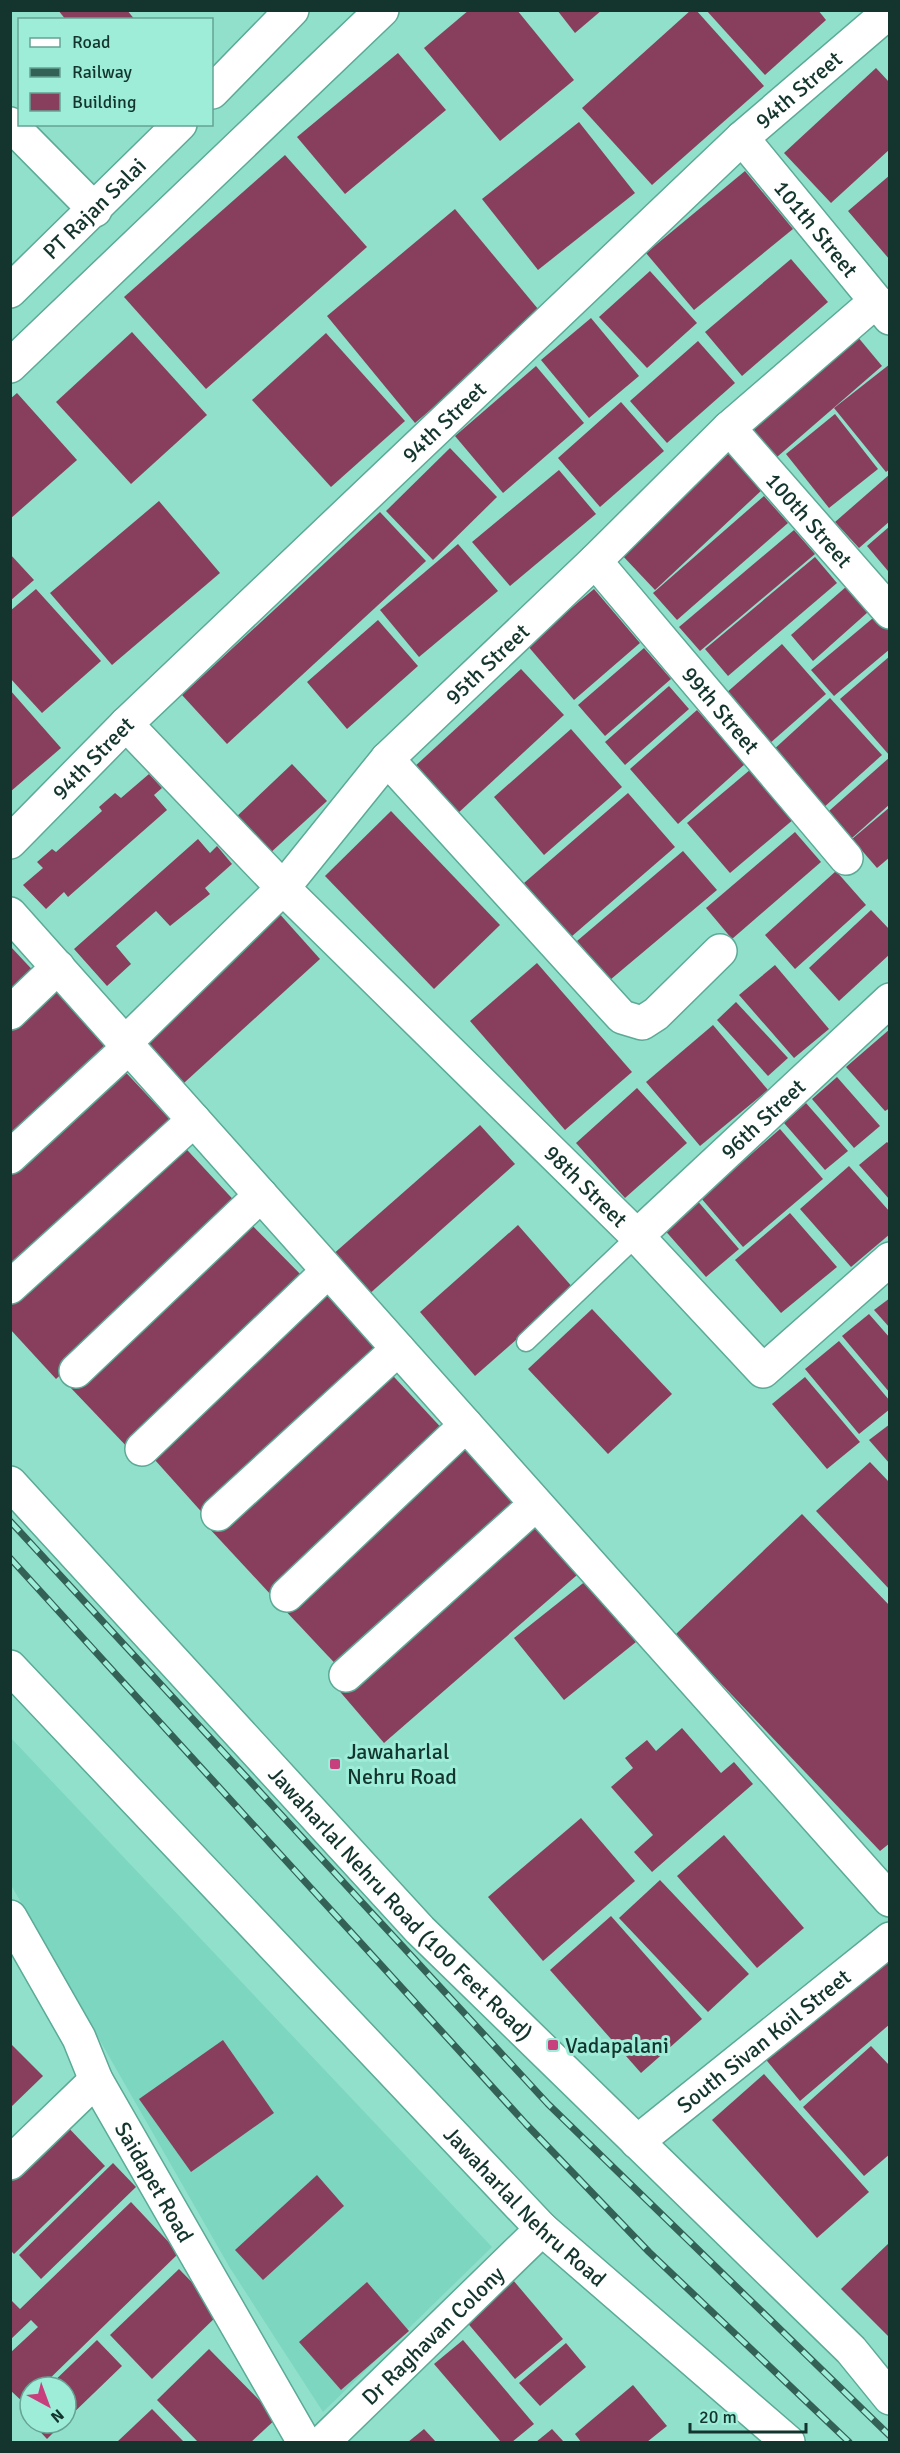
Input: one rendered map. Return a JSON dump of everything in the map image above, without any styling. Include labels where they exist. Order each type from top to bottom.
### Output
[{"type":"street","points":[[213,91],[292,10]]},
{"type":"street","points":[[10,366],[382,10]]},
{"type":"street","name":"94th Street","points":[[10,842],[126,723],[742,138],[890,11]]},
{"type":"street","points":[[10,124],[95,210]]},
{"type":"street","name":"PT Rajan Salai","points":[[10,291],[178,126]]},
{"type":"street","name":"101th Street","points":[[742,138],[883,309]]},
{"type":"street","name":"95th Street","points":[[10,1157],[127,1045],[283,888],[387,759],[595,561],[729,428],[883,309]]},
{"type":"street","name":"100th Street","points":[[729,428],[890,612]]},
{"type":"street","name":"99th Street","points":[[595,561],[846,858]]},
{"type":"street","points":[[126,723],[283,888]]},
{"type":"street","points":[[387,759],[622,1017],[642,1023],[656,1014],[720,951]]},
{"type":"street","name":"98th Street","points":[[283,888],[637,1236],[763,1371],[890,1259]]},
{"type":"street","points":[[10,914],[890,1900]]},
{"type":"street","points":[[10,1012],[58,967]]},
{"type":"street","name":"96th Street","points":[[637,1236],[890,1000]]},
{"type":"street","points":[[10,1287],[194,1120]]},
{"type":"street","points":[[76,1371],[261,1195]]},
{"type":"street","points":[[142,1449],[328,1271]]},
{"type":"street","points":[[218,1514],[398,1348]]},
{"type":"street","points":[[287,1595],[466,1425]]},
{"type":"street","name":"Jawaharlal Nehru Road (100 Feet Road)","points":[[10,1483],[420,1930],[851,2350],[890,2379]]},
{"type":"street","points":[[346,1675],[536,1504]]},
{"type":"street","name":"Jawaharlal Nehru Road","points":[[10,1666],[542,2229],[781,2438]]},
{"type":"street","name":"Saidapet Road","points":[[10,1917],[79,2038],[96,2080],[304,2442]]},
{"type":"street","name":"South Sivan Koil Street","points":[[637,2142],[890,1939]]},
{"type":"street","points":[[10,2163],[96,2080]]},
{"type":"street","name":"Dr Raghavan Colony","points":[[323,2442],[542,2229]]},
{"type":"street","points":[[851,2350],[890,2398]]},
{"type":"lane","points":[[526,1342],[637,1236]]},
{"type":"shaded area","points":[[10,1737],[492,2247],[323,2412],[230,2268],[11,1885]]},
{"type":"building","points":[[58,10],[127,10],[133,18],[64,18]]},
{"type":"building","points":[[469,10],[517,10],[574,80],[500,141],[424,48]]},
{"type":"building","points":[[557,10],[602,10],[575,33]]},
{"type":"building","points":[[691,10],[696,10],[764,86],[652,185],[582,108]]},
{"type":"building","points":[[706,10],[818,10],[826,20],[765,75]]},
{"type":"building","points":[[398,53],[446,110],[345,194],[297,137]]},
{"type":"building","points":[[876,68],[890,83],[890,149],[831,203],[784,153]]},
{"type":"building","points":[[579,122],[635,193],[538,270],[482,199]]},
{"type":"building","points":[[285,155],[367,247],[206,389],[124,297]]},
{"type":"building","points":[[745,171],[793,229],[694,310],[646,253]]},
{"type":"building","points":[[890,175],[890,260],[848,211]]},
{"type":"building","points":[[455,209],[543,315],[415,423],[327,316]]},
{"type":"building","points":[[791,259],[828,302],[742,376],[705,332]]},
{"type":"building","points":[[650,271],[697,323],[647,368],[599,317]]},
{"type":"building","points":[[591,318],[639,376],[589,418],[541,360]]},
{"type":"building","points":[[132,332],[207,415],[131,484],[56,402]]},
{"type":"building","points":[[326,333],[405,421],[331,487],[252,400]]},
{"type":"building","points":[[857,336],[882,366],[777,457],[751,428]]},
{"type":"building","points":[[698,341],[735,383],[667,443],[630,401]]},
{"type":"building","points":[[890,364],[890,469],[886,472],[834,408]]},
{"type":"building","points":[[536,366],[584,423],[503,493],[455,436]]},
{"type":"building","points":[[17,393],[77,460],[10,519],[10,399]]},
{"type":"building","points":[[621,402],[664,451],[600,507],[558,458]]},
{"type":"building","points":[[835,414],[878,469],[829,508],[786,454]]},
{"type":"building","points":[[450,448],[497,497],[433,560],[386,511]]},
{"type":"building","points":[[729,453],[763,489],[655,590],[621,554]]},
{"type":"building","points":[[559,470],[596,514],[510,586],[472,542]]},
{"type":"building","points":[[890,474],[890,521],[859,548],[835,522]]},
{"type":"building","points":[[764,496],[788,523],[677,620],[653,593]]},
{"type":"building","points":[[159,501],[220,573],[112,665],[50,593]]},
{"type":"building","points":[[380,512],[426,561],[227,744],[182,695]]},
{"type":"building","points":[[890,526],[890,570],[888,571],[867,546]]},
{"type":"building","points":[[794,530],[815,554],[700,651],[679,627]]},
{"type":"building","points":[[458,544],[498,591],[419,657],[380,610]]},
{"type":"building","points":[[10,554],[34,580],[10,601]]},
{"type":"building","points":[[815,557],[837,583],[728,676],[705,649]]},
{"type":"building","points":[[855,579],[877,604],[813,661],[791,635]]},
{"type":"building","points":[[36,589],[101,661],[42,713],[10,678],[10,611]]},
{"type":"building","points":[[594,589],[640,643],[574,700],[527,645]]},
{"type":"building","points":[[879,613],[890,625],[890,649],[834,696],[811,670]]},
{"type":"building","points":[[378,620],[418,666],[347,729],[307,682]]},
{"type":"building","points":[[782,644],[826,694],[769,744],[725,694]]},
{"type":"building","points":[[644,648],[671,679],[605,736],[578,705]]},
{"type":"building","points":[[890,656],[890,756],[840,699]]},
{"type":"building","points":[[521,669],[564,715],[456,815],[413,768]]},
{"type":"building","points":[[669,686],[689,709],[625,765],[605,742]]},
{"type":"building","points":[[10,690],[61,748],[10,792]]},
{"type":"building","points":[[830,698],[882,755],[822,809],[771,752]]},
{"type":"building","points":[[697,710],[745,764],[678,824],[630,769]]},
{"type":"building","points":[[571,729],[622,787],[544,855],[494,797]]},
{"type":"building","points":[[890,757],[890,804],[852,838],[829,811]]},
{"type":"building","points":[[292,764],[327,801],[268,855],[234,819]]},
{"type":"building","points":[[751,769],[794,819],[730,873],[687,823]]},
{"type":"building","points":[[149,774],[162,788],[154,795],[167,810],[68,897],[64,892],[46,909],[23,885],[43,868],[37,862],[52,849],[56,852],[102,811],[99,807],[115,793],[121,798]]},
{"type":"building","points":[[628,793],[675,847],[571,937],[524,883]]},
{"type":"building","points":[[890,807],[890,857],[877,868],[852,839]]},
{"type":"building","points":[[391,811],[500,925],[434,989],[325,876]]},
{"type":"building","points":[[795,832],[821,862],[732,939],[706,908]]},
{"type":"building","points":[[198,839],[210,853],[217,846],[232,864],[205,888],[210,894],[170,926],[156,911],[116,946],[131,964],[107,986],[74,949]]},
{"type":"building","points":[[683,851],[717,890],[610,980],[577,941]]},
{"type":"building","points":[[836,871],[866,905],[795,969],[765,935]]},
{"type":"building","points":[[871,910],[890,930],[890,954],[839,1001],[809,968]]},
{"type":"building","points":[[277,911],[320,959],[173,1093],[129,1046]]},
{"type":"building","points":[[10,946],[40,978],[10,1006]]},
{"type":"building","points":[[537,963],[632,1072],[565,1130],[470,1021]]},
{"type":"building","points":[[775,965],[829,1029],[794,1058],[739,995]]},
{"type":"building","points":[[50,981],[114,1050],[10,1147],[10,1019]]},
{"type":"building","points":[[736,1002],[788,1058],[768,1076],[717,1020]]},
{"type":"building","points":[[713,1025],[768,1090],[700,1146],[646,1082]]},
{"type":"building","points":[[890,1029],[890,1108],[885,1111],[846,1067]]},
{"type":"building","points":[[117,1063],[177,1127],[10,1283],[10,1163]]},
{"type":"building","points":[[837,1077],[880,1126],[854,1148],[812,1099]]},
{"type":"building","points":[[637,1088],[687,1143],[625,1198],[576,1143]]},
{"type":"building","points":[[806,1103],[848,1151],[825,1170],[784,1123]]},
{"type":"building","points":[[480,1125],[515,1164],[367,1296],[331,1256]]},
{"type":"building","points":[[780,1129],[823,1179],[743,1247],[701,1198]]},
{"type":"building","points":[[177,1139],[241,1208],[56,1379],[10,1329],[10,1293]]},
{"type":"building","points":[[887,1142],[890,1145],[890,1200],[859,1165]]},
{"type":"building","points":[[849,1166],[890,1212],[890,1234],[851,1267],[800,1209]]},
{"type":"building","points":[[695,1198],[739,1249],[706,1277],[662,1227]]},
{"type":"building","points":[[790,1213],[837,1267],[781,1313],[735,1260]]},
{"type":"building","points":[[245,1218],[308,1282],[131,1451],[69,1386]]},
{"type":"building","points":[[518,1225],[574,1289],[475,1376],[420,1312]]},
{"type":"building","points":[[323,1291],[384,1358],[207,1518],[146,1450]]},
{"type":"building","points":[[890,1298],[890,1328],[874,1310]]},
{"type":"building","points":[[592,1309],[672,1394],[608,1454],[528,1369]]},
{"type":"building","points":[[869,1314],[890,1338],[890,1393],[842,1336]]},
{"type":"building","points":[[839,1341],[890,1401],[890,1409],[859,1434],[805,1369]]},
{"type":"building","points":[[383,1365],[447,1434],[272,1596],[208,1527]]},
{"type":"building","points":[[805,1377],[860,1442],[827,1469],[772,1404]]},
{"type":"building","points":[[890,1424],[890,1464],[869,1440]]},
{"type":"building","points":[[459,1442],[520,1507],[344,1673],[282,1607]]},
{"type":"building","points":[[870,1462],[890,1483],[890,1590],[816,1511]]},
{"type":"building","points":[[537,1514],[584,1569],[384,1743],[336,1687]]},
{"type":"building","points":[[802,1514],[890,1606],[890,1843],[880,1851],[675,1635]]},
{"type":"building","points":[[587,1580],[636,1642],[564,1700],[514,1638]]},
{"type":"building","points":[[682,1728],[721,1773],[734,1762],[753,1784],[652,1872],[634,1852],[653,1835],[611,1787],[633,1768],[625,1758],[647,1740],[656,1751]]},
{"type":"building","points":[[581,1818],[635,1881],[543,1961],[488,1897]]},
{"type":"building","points":[[724,1835],[804,1928],[757,1968],[677,1876]]},
{"type":"building","points":[[660,1880],[749,1974],[708,2012],[619,1918]]},
{"type":"building","points":[[611,1916],[702,2019],[641,2073],[550,1970]]},
{"type":"building","points":[[890,1949],[890,2024],[800,2101],[763,2056]]},
{"type":"building","points":[[223,2040],[274,2113],[191,2172],[139,2099]]},
{"type":"building","points":[[10,2043],[43,2076],[10,2108]]},
{"type":"building","points":[[871,2046],[890,2066],[890,2154],[864,2176],[803,2107]]},
{"type":"building","points":[[764,2074],[869,2192],[817,2238],[712,2120]]},
{"type":"building","points":[[63,2122],[105,2166],[14,2254],[10,2250],[10,2173]]},
{"type":"building","points":[[113,2163],[136,2187],[41,2279],[19,2255]]},
{"type":"building","points":[[317,2175],[344,2206],[263,2280],[235,2250]]},
{"type":"building","points":[[131,2202],[179,2253],[53,2375],[18,2375],[18,2397],[10,2390],[10,2353],[38,2327],[31,2320],[10,2340],[10,2299],[20,2309]]},
{"type":"building","points":[[890,2242],[890,2338],[841,2289]]},
{"type":"building","points":[[179,2269],[221,2312],[152,2379],[110,2335]]},
{"type":"building","points":[[513,2280],[563,2339],[515,2379],[465,2320]]},
{"type":"building","points":[[367,2282],[409,2331],[341,2390],[299,2342]]},
{"type":"building","points":[[97,2340],[122,2366],[78,2408],[78,2375],[61,2375]]},
{"type":"building","points":[[463,2340],[534,2424],[512,2442],[501,2442],[434,2364]]},
{"type":"building","points":[[566,2343],[586,2367],[540,2406],[519,2383]]},
{"type":"building","points":[[209,2349],[277,2418],[251,2442],[198,2442],[157,2400]]},
{"type":"building","points":[[633,2385],[667,2426],[647,2442],[581,2442],[575,2434]]},
{"type":"building","points":[[152,2409],[184,2442],[117,2442]]},
{"type":"building","points":[[424,2429],[436,2442],[408,2442]]},
{"type":"building","points":[[552,2429],[564,2442],[536,2442]]},
{"type":"railway","points":[[10,1521],[548,2104],[890,2436]]},
{"type":"railway","points":[[10,1558],[526,2124],[649,2252],[849,2442]]},
{"type":"place","name":"Jawaharlal Nehru Road","points":[[335,1764]]},
{"type":"place","name":"Vadapalani","points":[[553,2045]]}]
